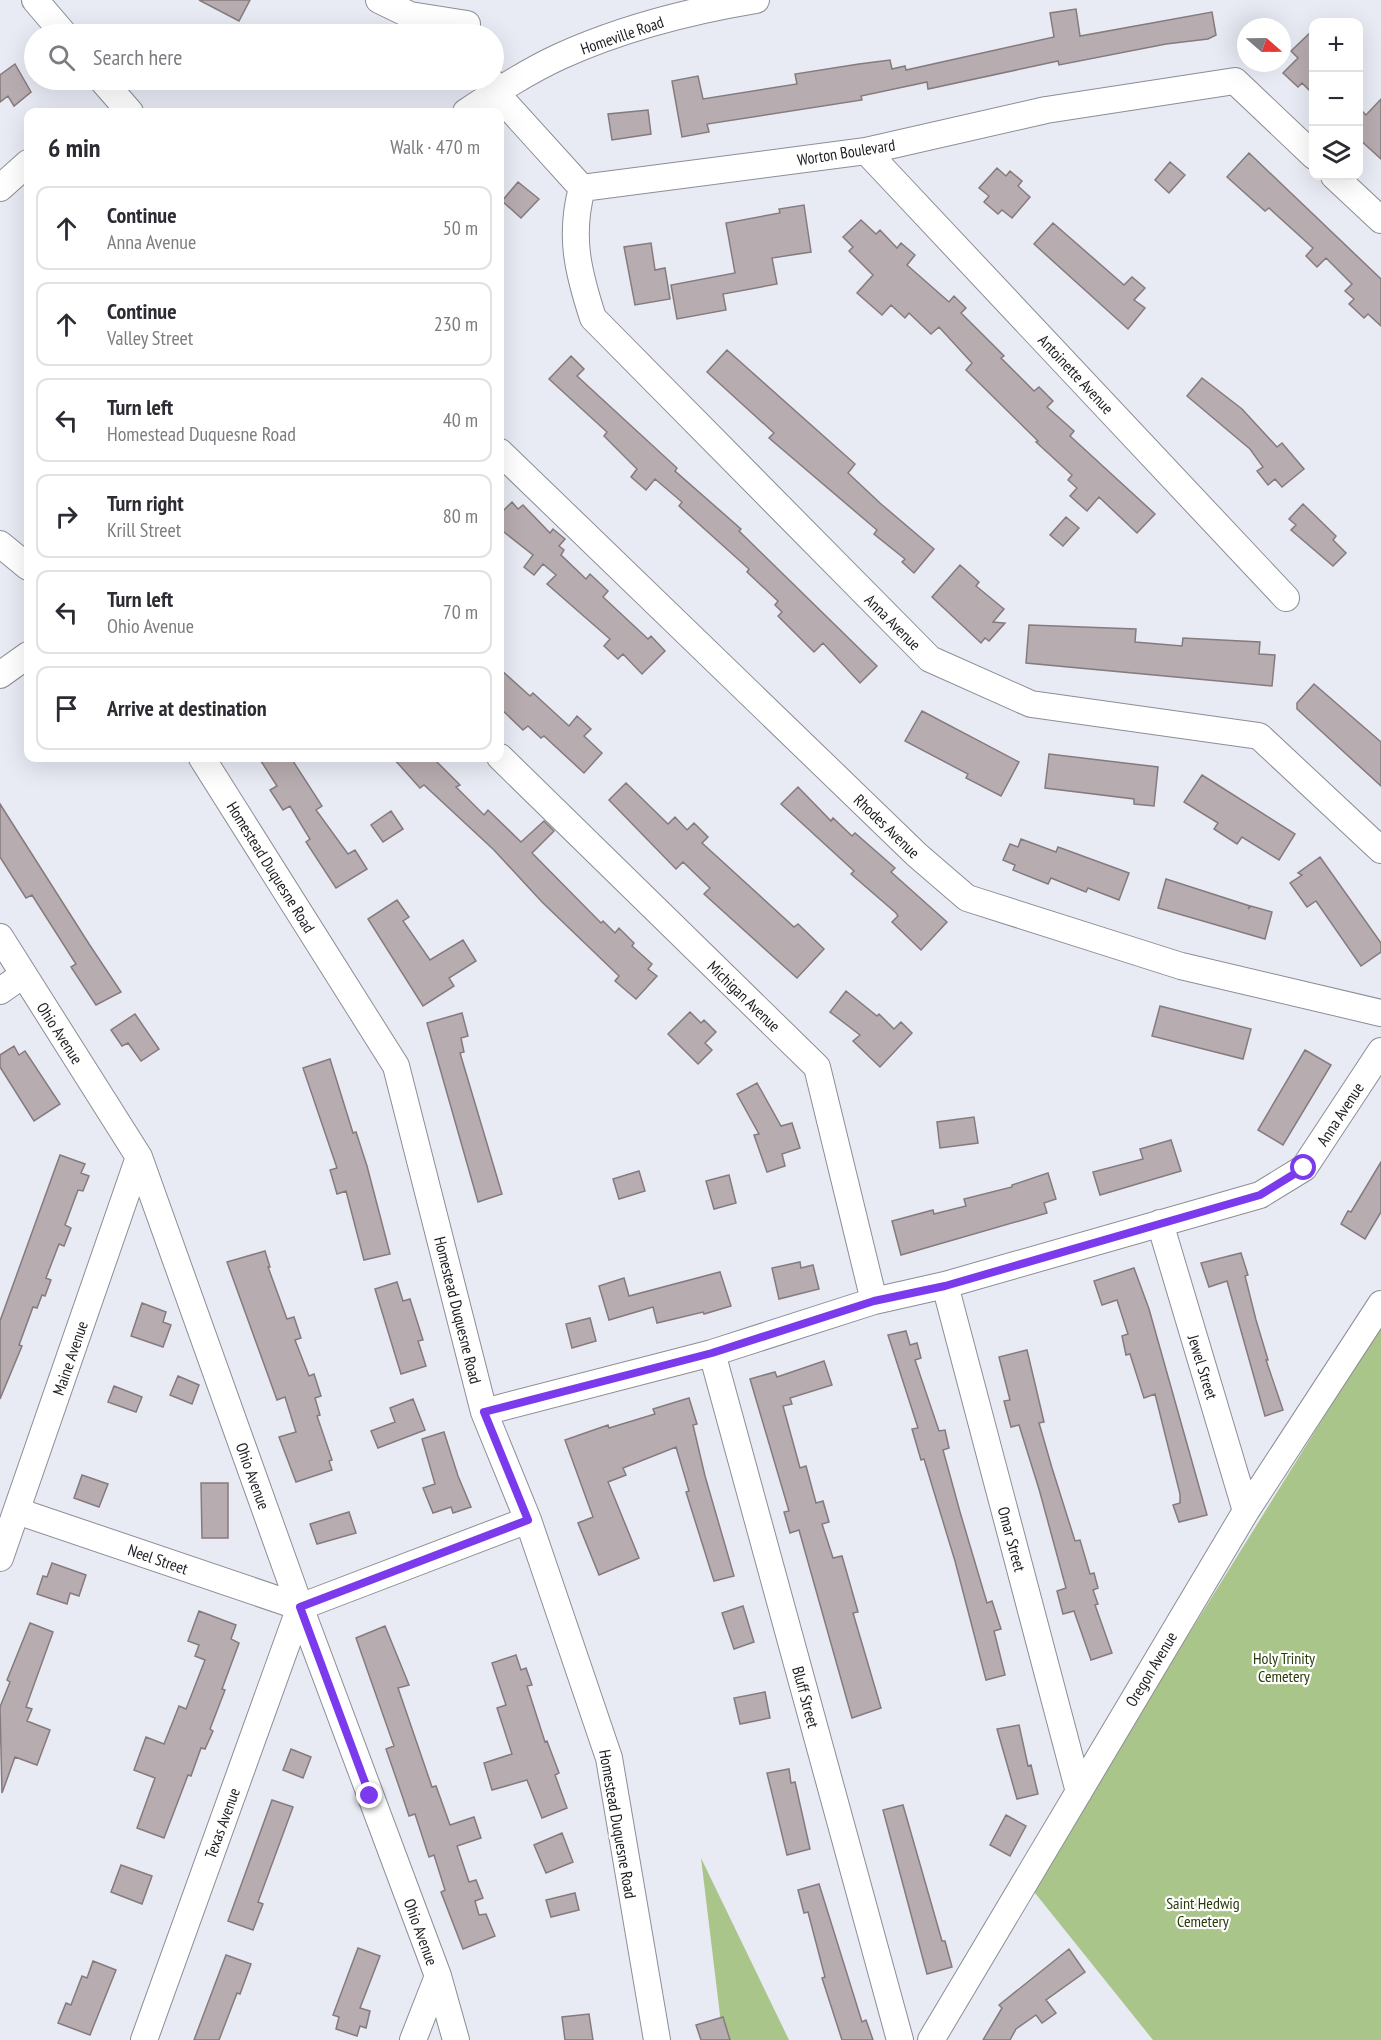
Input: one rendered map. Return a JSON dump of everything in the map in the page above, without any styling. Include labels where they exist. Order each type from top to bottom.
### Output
[{"type":"street","points":[[35,0],[55,24]]},
{"type":"street","points":[[379,0],[410,15],[467,20]]},
{"type":"street","name":"Homeville Road","points":[[504,81],[561,56],[634,29],[697,10],[756,0]]},
{"type":"street","name":"Worton Boulevard","points":[[582,188],[866,151],[1046,110],[1235,81],[1309,151]]},
{"type":"street","points":[[111,90],[126,108]]},
{"type":"street","points":[[470,108],[489,90]]},
{"type":"street","points":[[496,90],[582,188]]},
{"type":"street","name":"Antoinette Avenue","points":[[866,151],[1286,598]]},
{"type":"street","points":[[0,188],[24,167]]},
{"type":"street","points":[[1338,180],[1381,220]]},
{"type":"street","name":"Anna Avenue","points":[[582,188],[576,212],[578,269],[593,318],[930,660],[1031,704],[1259,736],[1381,850]]},
{"type":"street","name":"Rhodes Avenue","points":[[504,456],[917,855],[967,898],[1181,966],[1381,1013]]},
{"type":"street","points":[[0,544],[24,564]]},
{"type":"street","points":[[0,675],[24,658]]},
{"type":"street","name":"Michigan Avenue","points":[[504,761],[817,1067],[874,1301]]},
{"type":"street","name":"Homestead Duquesne Road","points":[[205,762],[396,1066],[484,1412],[528,1520],[609,1758],[657,2040]]},
{"type":"street","name":"Ohio Avenue","points":[[0,937],[139,1157],[300,1607],[438,1976],[456,2040]]},
{"type":"street","points":[[0,991],[23,975]]},
{"type":"street","name":"Anna Avenue","points":[[484,1412],[712,1353],[874,1301],[945,1286],[1260,1195],[1304,1168],[1381,1051]]},
{"type":"street","name":"Maine Avenue","points":[[0,1558],[139,1157]]},
{"type":"street","name":"Jewel Street","points":[[1160,1223],[1246,1511]]},
{"type":"street","name":"Omar Street","points":[[945,1286],[1079,1792]]},
{"type":"street","name":"Oregon Avenue","points":[[931,2040],[1246,1511],[1381,1304]]},
{"type":"street","name":"Bluff Street","points":[[712,1353],[900,2040]]},
{"type":"street","name":"Neel Street","points":[[17,1510],[300,1607]]},
{"type":"street","points":[[300,1607],[528,1520]]},
{"type":"street","name":"Texas Avenue","points":[[144,2040],[300,1607]]},
{"type":"street","points":[[413,2040],[438,1976]]},
{"type":"green space","points":[[1381,1325],[1381,2040],[1153,2040],[1031,1888]]},
{"type":"green space","points":[[701,1858],[789,2040],[723,2040]]},
{"type":"building","points":[[199,0],[250,0],[239,21]]},
{"type":"building","points":[[1076,9],[1080,36],[1212,12],[1216,35],[1208,39],[1166,44],[1059,65],[1058,61],[928,89],[927,82],[861,96],[862,100],[707,124],[709,132],[682,137],[672,81],[698,76],[703,99],[797,84],[795,74],[859,64],[890,60],[892,69],[905,66],[906,70],[1054,37],[1050,13]]},
{"type":"building","points":[[1309,34],[1309,90],[1302,83],[1298,87],[1283,73],[1291,72],[1291,65],[1298,58],[1291,51]]},
{"type":"building","points":[[15,64],[24,80],[24,90],[31,92],[14,106],[8,96],[0,102],[0,75]]},
{"type":"building","points":[[1381,99],[1381,159],[1363,143],[1363,112],[1366,115]]},
{"type":"building","points":[[648,110],[651,134],[612,140],[608,114]]},
{"type":"building","points":[[1249,153],[1381,279],[1381,326],[1368,314],[1364,318],[1349,304],[1354,299],[1345,291],[1352,284],[1326,258],[1317,267],[1306,256],[1313,248],[1269,208],[1265,211],[1227,177]]},
{"type":"building","points":[[1170,162],[1185,175],[1169,193],[1155,180]]},
{"type":"building","points":[[997,168],[1006,176],[1010,171],[1022,181],[1018,186],[1030,197],[1012,218],[1002,210],[998,214],[984,202],[989,196],[979,188]]},
{"type":"building","points":[[518,182],[539,199],[521,218],[504,203],[504,199]]},
{"type":"building","points":[[804,205],[811,252],[772,258],[777,284],[723,294],[726,310],[677,319],[671,285],[735,273],[726,223],[780,213],[779,209]]},
{"type":"building","points":[[861,220],[876,234],[880,230],[897,248],[901,243],[915,255],[907,265],[949,302],[954,296],[966,308],[961,313],[1004,356],[1001,358],[1034,391],[1039,387],[1053,401],[1047,407],[1074,431],[1070,436],[1155,514],[1137,533],[1099,497],[1087,511],[1070,496],[1077,488],[1068,480],[1072,475],[1036,442],[1038,441],[966,370],[972,363],[939,327],[931,334],[909,313],[905,318],[891,305],[882,315],[857,293],[873,275],[849,251],[853,247],[843,237]]},
{"type":"building","points":[[1053,223],[1124,285],[1132,277],[1145,288],[1134,300],[1145,308],[1128,329],[1034,244]]},
{"type":"building","points":[[651,243],[655,270],[665,268],[670,299],[635,305],[624,247]]},
{"type":"building","points":[[727,350],[855,464],[848,473],[934,549],[914,573],[902,562],[905,559],[874,534],[877,530],[769,438],[774,433],[707,372]]},
{"type":"building","points":[[571,356],[584,369],[577,376],[677,468],[675,471],[741,529],[739,531],[877,666],[860,683],[823,643],[814,652],[778,616],[782,612],[775,605],[778,601],[747,572],[749,569],[679,506],[682,502],[655,479],[646,490],[631,477],[637,469],[604,436],[607,432],[549,379]]},
{"type":"building","points":[[1202,378],[1242,409],[1277,447],[1282,443],[1304,469],[1282,487],[1275,479],[1268,485],[1257,471],[1263,467],[1250,449],[1187,396]]},
{"type":"building","points":[[512,502],[518,509],[523,505],[550,533],[553,529],[565,539],[559,546],[564,550],[561,555],[586,579],[590,574],[608,591],[603,597],[648,639],[651,636],[665,651],[642,674],[623,654],[618,659],[604,646],[610,639],[547,584],[556,575],[543,564],[534,575],[524,567],[533,555],[504,532],[504,510]]},
{"type":"building","points":[[1303,504],[1336,536],[1333,540],[1346,553],[1333,566],[1291,530],[1296,525],[1289,519]]},
{"type":"building","points":[[1066,517],[1079,528],[1063,546],[1050,535]]},
{"type":"building","points":[[960,565],[979,582],[976,586],[1004,609],[993,622],[1005,623],[989,641],[985,638],[981,643],[932,597]]},
{"type":"building","points":[[1029,625],[1136,629],[1135,642],[1182,646],[1183,638],[1260,642],[1259,654],[1275,655],[1272,686],[1026,663]]},
{"type":"building","points":[[504,673],[530,696],[533,693],[569,726],[577,716],[591,729],[584,736],[602,753],[584,773],[544,736],[541,738],[528,726],[523,730],[504,712]]},
{"type":"building","points":[[1314,684],[1381,742],[1381,786],[1297,709],[1297,703]]},
{"type":"building","points":[[922,711],[1019,762],[1001,796],[966,778],[968,774],[905,741]]},
{"type":"building","points":[[1049,754],[1158,767],[1154,806],[1134,804],[1134,799],[1045,788]]},
{"type":"building","points":[[262,762],[294,762],[322,806],[316,810],[348,854],[355,850],[367,869],[336,888],[306,842],[310,839],[290,806],[283,810],[270,790],[277,786]]},
{"type":"building","points":[[397,762],[437,762],[460,785],[456,787],[484,815],[488,810],[521,842],[544,821],[554,831],[532,853],[601,923],[603,921],[615,933],[619,928],[634,943],[632,946],[652,964],[648,969],[657,976],[636,999],[615,981],[619,976],[542,902],[494,850],[424,785],[420,788]]},
{"type":"building","points":[[1202,775],[1295,834],[1279,860],[1242,837],[1237,844],[1214,829],[1218,823],[1184,802]]},
{"type":"building","points":[[626,783],[668,824],[675,817],[687,830],[694,823],[708,837],[702,843],[794,927],[798,924],[824,949],[797,978],[704,894],[710,888],[683,862],[676,869],[609,800]]},
{"type":"building","points":[[798,787],[831,821],[833,818],[852,836],[855,833],[895,868],[891,872],[947,922],[921,950],[892,922],[898,916],[896,913],[851,874],[854,871],[781,804]]},
{"type":"building","points":[[0,804],[121,992],[96,1005],[71,967],[76,964],[32,895],[26,898],[0,857]]},
{"type":"building","points":[[391,811],[403,829],[383,842],[371,825]]},
{"type":"building","points":[[1021,839],[1056,852],[1058,847],[1129,873],[1119,900],[1088,888],[1086,892],[1051,878],[1048,884],[1013,870],[1015,865],[1003,860],[1010,844],[1018,847]]},
{"type":"building","points":[[1320,857],[1381,943],[1381,952],[1361,966],[1316,901],[1307,907],[1290,883],[1302,875],[1298,873]]},
{"type":"building","points":[[1166,879],[1250,906],[1248,909],[1251,906],[1272,912],[1265,939],[1158,908]]},
{"type":"building","points":[[397,900],[409,917],[403,921],[430,960],[463,940],[476,961],[449,978],[454,986],[423,1006],[368,919]]},
{"type":"building","points":[[846,991],[877,1016],[879,1014],[894,1029],[901,1022],[912,1033],[880,1067],[853,1041],[860,1035],[830,1012]]},
{"type":"building","points":[[1160,1006],[1251,1029],[1243,1059],[1152,1036]]},
{"type":"building","points":[[690,1012],[701,1023],[704,1020],[716,1032],[705,1043],[712,1050],[698,1064],[668,1034]]},
{"type":"building","points":[[462,1013],[468,1036],[461,1038],[464,1052],[460,1053],[502,1194],[478,1202],[427,1023]]},
{"type":"building","points":[[135,1014],[159,1049],[141,1061],[128,1043],[122,1046],[111,1030]]},
{"type":"building","points":[[14,1046],[19,1055],[25,1051],[60,1104],[34,1121],[0,1067],[0,1055]]},
{"type":"building","points":[[1305,1050],[1331,1065],[1283,1145],[1258,1130]]},
{"type":"building","points":[[330,1059],[353,1133],[356,1132],[367,1166],[390,1254],[364,1260],[346,1191],[337,1194],[330,1170],[337,1168],[303,1068]]},
{"type":"building","points":[[757,1083],[781,1126],[792,1123],[800,1148],[782,1154],[785,1166],[767,1172],[754,1135],[759,1134],[737,1094]]},
{"type":"building","points":[[974,1117],[978,1143],[940,1148],[937,1122]]},
{"type":"building","points":[[1171,1140],[1181,1171],[1100,1195],[1093,1172],[1143,1159],[1140,1149]]},
{"type":"building","points":[[60,1155],[85,1164],[81,1173],[89,1176],[83,1191],[78,1190],[65,1225],[71,1228],[64,1246],[59,1244],[46,1278],[51,1280],[45,1296],[42,1295],[37,1308],[33,1307],[19,1345],[22,1346],[0,1399],[0,1321]]},
{"type":"building","points":[[1381,1162],[1381,1212],[1365,1239],[1341,1224],[1348,1211],[1351,1212]]},
{"type":"building","points":[[639,1171],[645,1191],[619,1199],[613,1179]]},
{"type":"building","points":[[1048,1173],[1056,1199],[1044,1203],[1047,1213],[901,1255],[892,1221],[933,1210],[934,1214],[966,1206],[964,1199],[1012,1187],[1012,1185]]},
{"type":"building","points":[[729,1175],[736,1203],[714,1209],[706,1181]]},
{"type":"building","points":[[265,1251],[270,1267],[268,1267],[287,1319],[294,1317],[301,1338],[295,1340],[309,1376],[314,1374],[321,1396],[315,1398],[320,1415],[317,1416],[332,1460],[329,1461],[332,1470],[296,1482],[279,1437],[296,1432],[285,1397],[277,1400],[227,1262]]},
{"type":"building","points":[[1241,1253],[1248,1275],[1245,1276],[1256,1320],[1268,1360],[1266,1360],[1283,1410],[1265,1416],[1227,1281],[1209,1287],[1201,1263]]},
{"type":"building","points":[[800,1262],[801,1268],[813,1265],[819,1289],[779,1299],[772,1268]]},
{"type":"building","points":[[1134,1268],[1149,1309],[1207,1515],[1179,1522],[1173,1505],[1180,1503],[1180,1494],[1155,1394],[1144,1398],[1130,1354],[1126,1355],[1122,1336],[1128,1334],[1117,1300],[1102,1305],[1094,1281]]},
{"type":"building","points":[[720,1272],[731,1306],[657,1323],[653,1307],[609,1320],[599,1286],[624,1278],[629,1296]]},
{"type":"building","points":[[397,1282],[403,1301],[410,1299],[423,1340],[418,1341],[426,1366],[401,1374],[375,1289]]},
{"type":"building","points":[[142,1303],[166,1312],[163,1322],[171,1325],[163,1347],[131,1336]]},
{"type":"building","points":[[590,1318],[596,1341],[572,1348],[566,1324]]},
{"type":"building","points":[[906,1331],[910,1345],[917,1343],[921,1358],[915,1360],[939,1431],[945,1430],[949,1448],[943,1450],[960,1512],[987,1603],[992,1601],[1001,1629],[994,1631],[1005,1675],[986,1680],[955,1561],[924,1459],[921,1460],[912,1429],[918,1428],[888,1335]]},
{"type":"building","points":[[1027,1350],[1044,1422],[1039,1423],[1075,1541],[1080,1540],[1090,1574],[1094,1573],[1098,1588],[1093,1590],[1098,1604],[1095,1605],[1112,1653],[1091,1660],[1074,1611],[1063,1614],[1057,1591],[1066,1588],[1039,1489],[1019,1425],[1011,1427],[1004,1401],[1010,1400],[999,1357]]},
{"type":"building","points":[[824,1361],[832,1385],[790,1398],[792,1404],[783,1406],[800,1468],[806,1466],[816,1503],[823,1501],[829,1522],[822,1524],[833,1558],[842,1556],[858,1612],[853,1613],[881,1708],[852,1718],[799,1530],[790,1533],[784,1512],[789,1511],[750,1379],[775,1372],[777,1377]]},
{"type":"building","points":[[178,1376],[199,1385],[192,1404],[170,1395]]},
{"type":"building","points":[[114,1386],[142,1397],[136,1412],[108,1402]]},
{"type":"building","points":[[689,1398],[697,1424],[693,1425],[705,1476],[734,1576],[714,1581],[686,1492],[689,1491],[676,1447],[623,1468],[626,1475],[608,1482],[639,1558],[599,1575],[578,1523],[593,1517],[565,1440],[608,1425],[609,1428],[655,1414],[653,1409]]},
{"type":"building","points":[[413,1399],[425,1430],[378,1448],[371,1431],[395,1422],[390,1408]]},
{"type":"building","points":[[444,1432],[471,1507],[453,1513],[451,1507],[433,1513],[423,1488],[435,1484],[422,1439]]},
{"type":"building","points":[[82,1475],[108,1484],[99,1507],[74,1498]]},
{"type":"building","points":[[201,1483],[228,1483],[228,1538],[202,1538]]},
{"type":"building","points":[[349,1512],[356,1533],[317,1544],[310,1524]]},
{"type":"building","points":[[52,1563],[86,1575],[79,1596],[70,1593],[67,1604],[37,1594],[43,1576],[47,1577]]},
{"type":"building","points":[[743,1606],[754,1642],[734,1649],[722,1613]]},
{"type":"building","points":[[199,1611],[236,1625],[231,1639],[239,1643],[210,1729],[213,1731],[205,1749],[201,1748],[191,1776],[188,1775],[164,1838],[137,1828],[155,1778],[134,1770],[146,1737],[164,1744],[179,1706],[186,1709],[205,1660],[195,1656],[199,1645],[188,1641]]},
{"type":"building","points":[[30,1623],[53,1632],[26,1707],[32,1709],[27,1721],[50,1730],[37,1765],[15,1757],[2,1793],[0,1707],[10,1682],[7,1680]]},
{"type":"building","points":[[385,1626],[409,1685],[398,1688],[432,1787],[436,1786],[450,1825],[474,1817],[481,1838],[457,1846],[469,1882],[476,1880],[483,1898],[475,1901],[479,1915],[486,1914],[495,1936],[463,1949],[441,1892],[445,1890],[434,1855],[429,1857],[415,1814],[409,1816],[386,1749],[394,1746],[356,1638]]},
{"type":"building","points":[[516,1655],[521,1670],[526,1668],[532,1685],[527,1686],[545,1742],[547,1741],[559,1773],[555,1775],[567,1808],[542,1818],[527,1780],[492,1790],[484,1763],[512,1754],[497,1708],[506,1705],[492,1663]]},
{"type":"building","points":[[765,1692],[770,1718],[740,1724],[734,1698]]},
{"type":"building","points":[[1019,1725],[1028,1766],[1031,1765],[1038,1794],[1017,1799],[997,1729]]},
{"type":"building","points":[[291,1749],[311,1757],[303,1778],[283,1770]]},
{"type":"building","points":[[789,1769],[791,1783],[795,1782],[810,1849],[787,1855],[767,1773]]},
{"type":"building","points":[[272,1800],[293,1807],[258,1902],[263,1904],[253,1930],[228,1921]]},
{"type":"building","points":[[903,1805],[942,1941],[945,1941],[952,1967],[927,1974],[883,1810]]},
{"type":"building","points":[[1006,1815],[1026,1826],[1010,1856],[990,1845]]},
{"type":"building","points":[[562,1833],[573,1862],[546,1873],[534,1845]]},
{"type":"building","points":[[121,1865],[152,1876],[142,1904],[111,1892]]},
{"type":"building","points":[[819,1884],[862,2022],[866,2020],[873,2040],[842,2040],[822,1978],[825,1977],[808,1912],[804,1913],[798,1890]]},
{"type":"building","points":[[575,1893],[579,1910],[551,1917],[546,1900]]},
{"type":"building","points":[[358,1948],[380,1956],[360,2008],[370,2011],[366,2028],[360,2026],[357,2036],[336,2029],[339,2017],[333,2015]]},
{"type":"building","points":[[1069,1949],[1085,1972],[1046,2000],[1056,2013],[1042,2023],[1036,2015],[1016,2029],[1010,2040],[983,2040],[1002,2008],[999,2005]]},
{"type":"building","points":[[226,1955],[251,1964],[240,1994],[237,1993],[219,2040],[194,2040]]},
{"type":"building","points":[[93,1961],[116,1970],[90,2035],[58,2023],[66,2003],[71,2005],[82,1976],[87,1978]]},
{"type":"building","points":[[589,2014],[593,2040],[565,2040],[562,2017]]},
{"type":"building","points":[[723,2017],[730,2040],[701,2040],[696,2025]]},
{"type":"route","points":[[370,1796],[300,1607],[528,1520],[484,1412],[712,1353],[874,1301],[945,1286],[1260,1195],[1304,1168]]},
{"type":"park label","name":"Holy Trinity Cemetery","points":[[1284,1667]]},
{"type":"park label","name":"Saint Hedwig Cemetery","points":[[1203,1912]]}]
